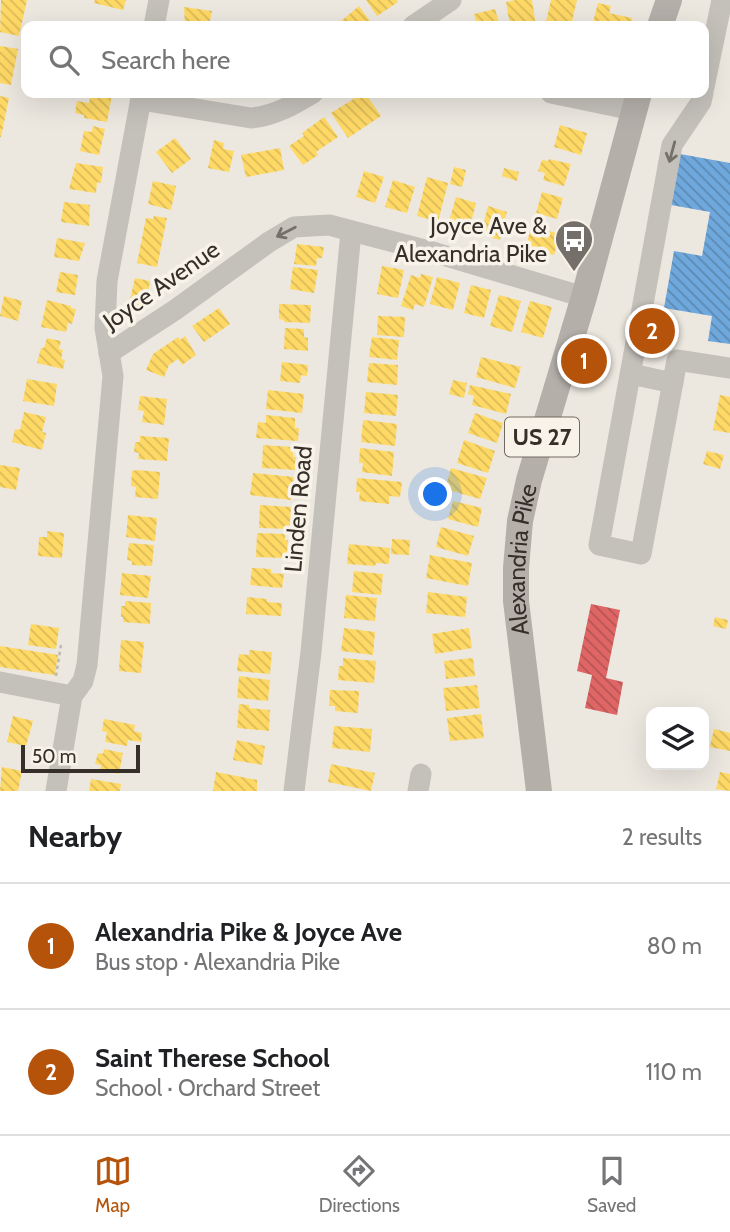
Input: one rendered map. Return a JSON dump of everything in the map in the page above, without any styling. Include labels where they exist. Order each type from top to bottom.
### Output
[{"type":"main road","points":[[662,21],[669,0]]},
{"type":"main road","name":"Alexandria Pike","points":[[539,791],[517,613],[518,540],[529,480],[584,297],[636,102]]},
{"type":"street","points":[[155,21],[159,0]]},
{"type":"street","points":[[420,21],[451,0]]},
{"type":"street","points":[[709,63],[722,0]]},
{"type":"street","points":[[109,354],[104,312],[107,281],[141,98]]},
{"type":"street","points":[[151,98],[251,118],[263,117],[290,107],[305,98]]},
{"type":"street","points":[[598,98],[636,102]]},
{"type":"street","points":[[702,98],[671,145],[599,545],[641,554],[677,360],[730,368]]},
{"type":"street","name":"Joyce Avenue","points":[[56,791],[72,696],[83,681],[87,665],[113,376],[109,354],[175,310],[279,234],[294,227],[319,224],[447,256],[584,297]]},
{"type":"street","name":"Linden Road","points":[[294,791],[312,652],[351,232]]},
{"type":"street","points":[[631,374],[673,383]]},
{"type":"street","points":[[0,682],[72,696]]},
{"type":"path","points":[[48,676],[56,678],[61,645]]},
{"type":"building: Homes","points":[[1,0],[27,0],[19,36],[0,32]]},
{"type":"building: Homes","points":[[95,0],[126,0],[123,10],[94,3]]},
{"type":"building: Homes","points":[[366,0],[397,0],[398,2],[377,16]]},
{"type":"building: Homes","points":[[532,0],[535,21],[509,21],[506,2]]},
{"type":"building: Homes","points":[[551,0],[577,0],[572,21],[546,21]]},
{"type":"building: Homes","points":[[598,3],[611,6],[609,13],[632,18],[632,21],[593,21]]},
{"type":"building: Homes","points":[[359,6],[370,21],[341,21]]},
{"type":"building: Homes","points":[[184,7],[212,11],[210,21],[185,21]]},
{"type":"building: Homes","points":[[495,9],[499,21],[476,21],[474,14]]},
{"type":"building: Homes","points":[[0,46],[18,49],[11,85],[0,83]]},
{"type":"building: Homes","points":[[0,96],[9,98],[1,137],[0,137]]},
{"type":"building: Homes","points":[[90,98],[111,98],[107,122],[84,118],[84,115],[75,113],[77,101],[89,103]]},
{"type":"building: Homes","points":[[355,98],[368,98],[381,116],[348,138],[331,113]]},
{"type":"building: Homes","points":[[324,117],[338,137],[303,165],[289,146]]},
{"type":"building: Homes","points":[[560,125],[587,133],[581,155],[554,147]]},
{"type":"building: Homes","points":[[93,126],[105,129],[99,155],[80,151],[84,131],[92,132]]},
{"type":"building: Homes","points":[[175,138],[191,159],[172,173],[156,152]]},
{"type":"building: Homes","points":[[214,140],[224,143],[223,149],[234,151],[229,172],[208,168]]},
{"type":"building: Homes","points":[[280,148],[284,170],[246,177],[241,155]]},
{"type":"building: Homes","points":[[542,160],[571,164],[564,186],[543,180],[545,173],[538,171]]},
{"type":"building: Homes","points":[[76,163],[103,167],[101,183],[97,182],[96,193],[69,189]]},
{"type":"building: Homes","points":[[454,167],[466,170],[462,187],[450,184]]},
{"type":"building: Homes","points":[[504,168],[519,172],[517,181],[502,176]]},
{"type":"building: Homes","points":[[364,171],[384,177],[375,203],[356,197]]},
{"type":"building: Homes","points":[[427,177],[448,183],[438,222],[417,216]]},
{"type":"building: Homes","points":[[393,180],[415,187],[407,213],[385,207]]},
{"type":"building: Homes","points":[[153,181],[176,186],[171,210],[148,204]]},
{"type":"building: Homes","points":[[542,192],[563,198],[557,219],[536,213]]},
{"type":"building: Homes","points":[[456,197],[476,203],[469,231],[448,225]]},
{"type":"building: Homes","points":[[64,202],[90,205],[89,226],[61,222]]},
{"type":"building: Homes","points":[[488,206],[507,212],[500,240],[489,237],[491,232],[482,229]]},
{"type":"building: Homes","points":[[154,216],[167,218],[157,267],[137,263],[146,218],[153,219]]},
{"type":"building: Homes","points":[[531,226],[560,234],[554,255],[526,247]]},
{"type":"building: Homes","points":[[57,238],[85,243],[79,261],[54,257]]},
{"type":"building: Homes","points":[[297,244],[324,247],[322,258],[317,258],[316,266],[294,264]]},
{"type":"building: Homes","points":[[382,266],[404,270],[398,298],[377,294]]},
{"type":"building: Homes","points":[[293,267],[318,270],[314,293],[290,289]]},
{"type":"building: Homes","points":[[60,272],[78,275],[75,295],[56,292]]},
{"type":"building: Homes","points":[[421,274],[433,277],[424,307],[415,304],[413,310],[401,306],[411,275],[420,278]]},
{"type":"building: Homes","points":[[437,277],[460,283],[453,310],[430,304]]},
{"type":"building: Homes","points":[[135,278],[150,281],[146,303],[142,302],[140,311],[128,308]]},
{"type":"building: Homes","points":[[471,285],[491,290],[484,318],[464,313]]},
{"type":"building: Homes","points":[[499,295],[521,301],[512,332],[490,326]]},
{"type":"building: Homes","points":[[4,296],[22,301],[18,321],[0,316]]},
{"type":"building: Homes","points":[[47,300],[76,309],[72,324],[68,323],[66,332],[41,327]]},
{"type":"building: Homes","points":[[530,301],[552,307],[543,338],[521,332]]},
{"type":"building: Homes","points":[[279,304],[311,305],[310,323],[284,322],[279,319]]},
{"type":"building: Homes","points":[[219,308],[230,324],[204,342],[192,326]]},
{"type":"building: Homes","points":[[378,316],[405,317],[404,337],[377,335]]},
{"type":"building: Homes","points":[[285,328],[304,329],[304,337],[308,338],[308,351],[284,349]]},
{"type":"building: Homes","points":[[185,336],[196,355],[182,365],[178,359],[169,365],[164,377],[146,370],[153,354],[178,337],[180,340]]},
{"type":"building: Homes","points":[[372,337],[399,340],[397,360],[369,357]]},
{"type":"building: Homes","points":[[47,338],[61,341],[61,359],[65,360],[63,369],[37,363]]},
{"type":"building: Homes","points":[[481,357],[521,367],[515,388],[476,377]]},
{"type":"building: Homes","points":[[282,362],[308,365],[307,376],[301,375],[300,383],[280,381]]},
{"type":"building: Homes","points":[[369,363],[398,365],[397,385],[367,382]]},
{"type":"building: Homes","points":[[27,379],[57,384],[54,406],[23,401]]},
{"type":"building: Homes","points":[[453,380],[467,383],[464,398],[449,394]]},
{"type":"building: Homes","points":[[470,385],[511,394],[506,414],[472,405],[474,396],[468,394]]},
{"type":"building: Homes","points":[[268,390],[304,394],[302,413],[266,409]]},
{"type":"building: Homes","points":[[366,392],[398,395],[396,416],[364,413]]},
{"type":"building: Homes","points":[[720,395],[730,397],[730,433],[713,430]]},
{"type":"building: Homes","points":[[140,396],[167,399],[164,425],[142,422],[144,411],[138,410]]},
{"type":"building: Homes","points":[[24,412],[46,417],[42,432],[46,433],[42,450],[12,442],[15,429],[20,430]]},
{"type":"building: Homes","points":[[475,413],[503,423],[497,443],[468,433]]},
{"type":"building: Homes","points":[[266,415],[295,418],[295,428],[299,428],[298,441],[256,438],[258,422],[266,423]]},
{"type":"building: Homes","points":[[363,420],[397,424],[395,446],[361,442]]},
{"type":"building: Homes","points":[[140,436],[169,438],[167,461],[138,459],[139,453],[134,452],[135,442],[140,442]]},
{"type":"building: Homes","points":[[464,440],[495,451],[488,473],[457,463]]},
{"type":"building: Homes","points":[[263,445],[293,447],[293,457],[296,457],[295,470],[262,468]]},
{"type":"building: Homes","points":[[360,448],[394,452],[392,476],[362,472],[363,463],[359,463]]},
{"type":"building: Homes","points":[[707,451],[724,455],[720,469],[703,464]]},
{"type":"building: Homes","points":[[0,465],[20,468],[16,490],[0,487]]},
{"type":"building: Homes","points":[[451,468],[487,478],[480,499],[445,489]]},
{"type":"building: Homes","points":[[132,471],[160,472],[158,499],[135,497],[136,487],[131,486]]},
{"type":"building: Homes","points":[[253,473],[294,477],[291,500],[250,495]]},
{"type":"building: Homes","points":[[357,478],[402,482],[400,497],[389,496],[389,504],[359,501],[360,492],[356,492]]},
{"type":"building: Homes","points":[[453,501],[482,508],[478,527],[448,519]]},
{"type":"building: Homes","points":[[260,505],[291,507],[290,529],[259,528]]},
{"type":"building: Homes","points":[[128,515],[157,518],[155,541],[126,537]]},
{"type":"building: Homes","points":[[441,527],[474,536],[468,556],[436,547]]},
{"type":"building: Homes","points":[[47,531],[64,533],[62,558],[38,556],[39,537],[47,537]]},
{"type":"building: Homes","points":[[257,533],[285,534],[285,540],[288,540],[284,558],[256,557]]},
{"type":"building: Homes","points":[[392,539],[410,540],[409,555],[391,554]]},
{"type":"building: Homes","points":[[129,543],[154,545],[152,566],[132,565],[132,561],[127,560]]},
{"type":"building: Homes","points":[[349,544],[390,548],[389,564],[347,564]]},
{"type":"building: Homes","points":[[430,555],[472,563],[468,586],[426,578]]},
{"type":"building: Homes","points":[[252,568],[271,569],[271,573],[284,574],[282,588],[250,585]]},
{"type":"building: Homes","points":[[354,571],[383,574],[381,595],[352,592]]},
{"type":"building: Homes","points":[[122,573],[151,576],[148,598],[120,595]]},
{"type":"building: Homes","points":[[428,592],[467,597],[465,617],[426,613]]},
{"type":"building: Homes","points":[[346,595],[377,598],[375,621],[344,618]]},
{"type":"building: Homes","points":[[247,597],[282,603],[281,616],[246,614]]},
{"type":"building: Homes","points":[[125,601],[151,603],[150,624],[123,622],[121,606],[125,606]]},
{"type":"building: Homes","points":[[715,617],[728,620],[726,629],[713,626]]},
{"type":"building: Homes","points":[[31,624],[59,628],[56,649],[28,645]]},
{"type":"building: Homes","points":[[344,628],[375,632],[373,655],[341,651]]},
{"type":"building: Homes","points":[[469,628],[472,648],[435,654],[432,634]]},
{"type":"building: Homes","points":[[121,640],[144,642],[141,673],[119,671]]},
{"type":"building: Homes","points":[[0,646],[58,655],[55,675],[0,667]]},
{"type":"building: Homes","points":[[249,650],[272,652],[270,674],[237,671],[239,654],[249,655]]},
{"type":"building: Homes","points":[[343,658],[376,661],[374,683],[338,680],[339,666],[343,666]]},
{"type":"building: Homes","points":[[473,658],[475,676],[446,679],[444,661]]},
{"type":"building: Homes","points":[[239,676],[270,680],[268,701],[237,698]]},
{"type":"building: Homes","points":[[477,685],[480,708],[446,711],[443,688]]},
{"type":"building: Homes","points":[[330,690],[359,691],[358,713],[335,711],[335,706],[329,706]]},
{"type":"building: Homes","points":[[239,704],[270,710],[269,731],[237,728]]},
{"type":"building: Homes","points":[[481,714],[484,738],[450,741],[447,718]]},
{"type":"building: Homes","points":[[13,716],[33,721],[26,746],[7,742]]},
{"type":"building: Homes","points":[[104,719],[135,725],[134,731],[142,733],[141,742],[128,740],[127,746],[105,742],[107,732],[102,731]]},
{"type":"building: Homes","points":[[334,726],[372,729],[370,752],[332,748]]},
{"type":"building: Homes","points":[[714,729],[730,733],[730,751],[710,747]]},
{"type":"building: Homes","points":[[237,740],[265,746],[262,765],[233,760]]},
{"type":"building: Homes","points":[[104,749],[123,753],[119,774],[100,770],[101,765],[95,764],[98,753],[103,754]]},
{"type":"building: Homes","points":[[331,764],[375,773],[371,791],[328,782]]},
{"type":"building: Homes","points":[[2,767],[22,771],[18,791],[0,791]]},
{"type":"building: Homes","points":[[216,772],[257,780],[257,791],[213,791]]},
{"type":"building: Homes","points":[[720,772],[730,774],[730,791],[716,789]]},
{"type":"building: Homes","points":[[91,779],[121,784],[120,791],[89,791]]},
{"type":"building: Shops","points":[[591,604],[620,610],[606,678],[623,682],[617,715],[585,708],[592,675],[577,671]]},
{"type":"building: Schools","points":[[680,154],[730,163],[730,344],[708,341],[712,316],[664,308],[674,251],[702,256],[710,212],[671,205]]},
{"type":"place","name":"Joyce Ave & Alexandria Pike","points":[[574,273]]},
{"type":"place","name":"Saint Therese School","points":[[652,331]]},
{"type":"place","name":"Alexandria Pike & Joyce Ave","points":[[584,361]]}]
